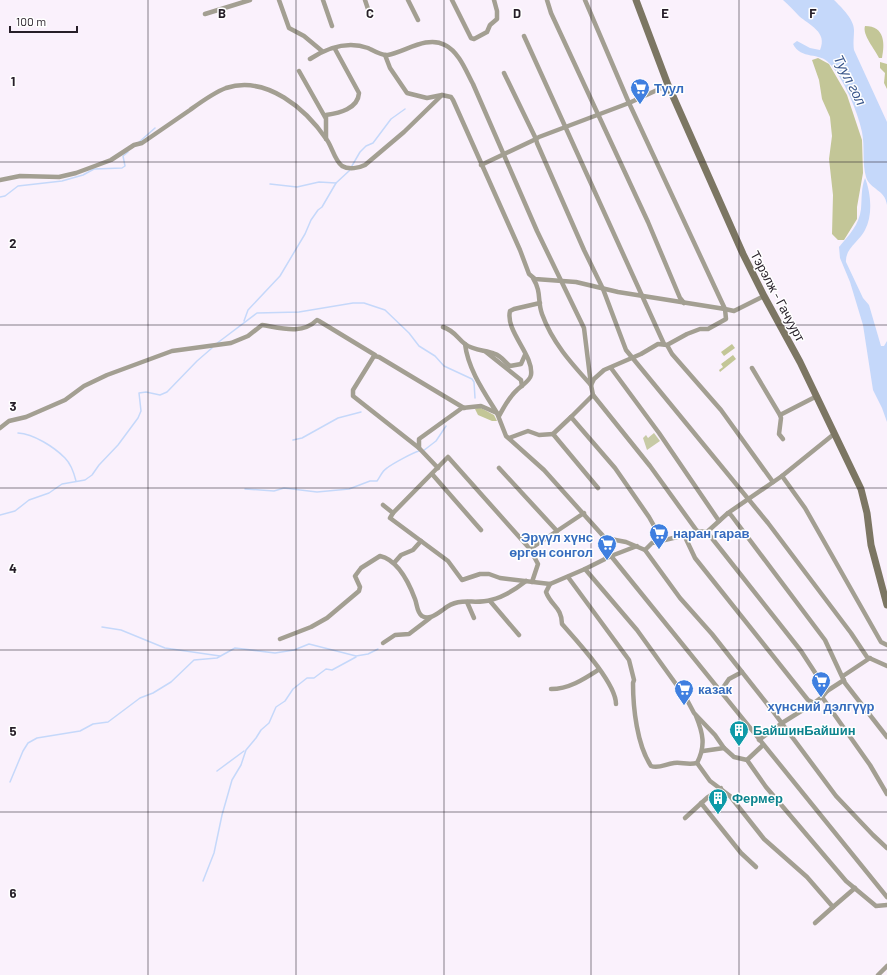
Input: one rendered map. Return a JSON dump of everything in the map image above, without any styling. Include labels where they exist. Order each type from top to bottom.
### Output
[{"type":"main road","name":"Тэрэлж - Гачуурт","points":[[636,0],[668,85],[715,193],[764,296],[817,396],[861,489],[867,513],[870,545],[887,605]]},
{"type":"street","points":[[205,14],[250,0]]},
{"type":"street","points":[[279,0],[289,28],[304,36],[322,51]]},
{"type":"street","points":[[323,0],[332,26]]},
{"type":"street","points":[[365,0],[370,15]]},
{"type":"street","points":[[408,0],[418,20]]},
{"type":"street","points":[[452,0],[468,34],[474,39],[488,32],[490,25],[497,19],[497,11],[494,0]]},
{"type":"street","points":[[547,0],[648,222],[680,298],[684,303]]},
{"type":"street","points":[[584,0],[629,103],[725,309],[726,319],[708,329],[700,329],[665,345],[654,346],[641,354],[600,372],[591,385]]},
{"type":"street","points":[[524,36],[565,126],[570,133],[640,296],[644,299],[665,345],[721,410],[773,482]]},
{"type":"street","points":[[310,59],[322,51],[349,44],[364,47],[385,55],[413,46],[436,42],[445,45],[450,49],[462,64],[473,84],[537,231],[584,328],[593,395],[654,472],[697,531]]},
{"type":"street","points":[[325,117],[326,115],[340,112],[351,107],[359,96],[359,93],[335,48]]},
{"type":"street","points":[[385,55],[390,68],[407,94],[426,98],[442,95],[451,97],[453,100],[520,250],[529,274],[539,291],[542,313],[554,340],[567,359],[591,385]]},
{"type":"street","points":[[299,71],[325,117],[327,124],[326,139]]},
{"type":"street","points":[[504,73],[536,139],[563,203],[603,289],[626,350],[670,401],[747,499],[768,523],[851,633],[867,657],[887,666]]},
{"type":"street","points":[[0,180],[20,176],[59,177],[76,173],[111,160],[134,145],[142,143],[211,96],[226,88],[251,85],[266,88],[288,99],[315,124],[326,139],[340,164],[344,167],[358,168],[365,165],[404,132],[442,95]]},
{"type":"street","points":[[482,164],[565,126],[629,103],[668,85]]},
{"type":"street","points":[[532,278],[548,281],[576,282],[640,296],[734,311],[764,296]]},
{"type":"street","points":[[498,414],[514,393],[531,375],[529,362],[510,320],[510,311],[540,303]]},
{"type":"street","points":[[0,428],[9,421],[26,417],[65,400],[84,386],[107,375],[172,351],[231,343],[248,336],[262,325],[286,329],[302,329],[310,326],[317,320],[464,408]]},
{"type":"street","points":[[444,327],[457,334],[465,344],[472,368],[481,388],[498,414],[503,430],[509,438],[544,470],[605,538],[607,550],[611,556],[887,897]]},
{"type":"street","points":[[465,344],[499,356],[510,366],[514,366],[524,361],[525,354]]},
{"type":"street","points":[[486,352],[521,380],[522,386]]},
{"type":"street","points":[[375,355],[353,390],[353,396],[419,448],[438,468]]},
{"type":"street","points":[[611,368],[659,433],[719,521]]},
{"type":"street","points":[[752,368],[780,415],[779,434],[783,439]]},
{"type":"street","points":[[509,438],[528,431],[539,435],[552,434],[593,395]]},
{"type":"street","points":[[780,415],[817,396]]},
{"type":"street","points":[[419,448],[419,439],[454,413],[464,408],[481,406],[498,414]]},
{"type":"street","points":[[571,417],[615,468],[649,517],[662,540]]},
{"type":"street","points":[[552,434],[598,488]]},
{"type":"street","points":[[707,532],[728,513],[782,476],[834,434]]},
{"type":"street","points":[[532,582],[538,564],[530,549],[448,457],[393,513],[390,518],[448,561],[462,580],[480,574],[532,582],[550,584],[585,570],[611,556],[637,546]]},
{"type":"street","points":[[499,468],[557,531]]},
{"type":"street","points":[[432,474],[481,530]]},
{"type":"street","points":[[782,476],[805,508],[881,642],[887,645]]},
{"type":"street","points":[[383,505],[393,513]]},
{"type":"street","points":[[530,549],[584,513]]},
{"type":"street","points":[[728,513],[825,640],[844,678],[887,737]]},
{"type":"street","points":[[645,550],[652,543],[662,540],[697,531],[707,532],[801,651],[827,691]]},
{"type":"street","points":[[686,535],[686,539],[695,558],[808,700],[814,703]]},
{"type":"street","points":[[605,538],[637,546],[645,550],[680,598],[712,634],[782,722],[836,796],[872,835],[887,848]]},
{"type":"street","points":[[394,563],[401,555],[413,550],[421,541]]},
{"type":"street","points":[[280,639],[311,627],[327,618],[359,591],[360,587],[355,576],[361,568],[380,556],[389,558],[394,563],[410,586],[419,612],[427,618],[433,616]]},
{"type":"street","points":[[585,570],[642,636],[686,698],[694,713],[703,738],[702,752],[697,763]]},
{"type":"street","points":[[568,577],[629,660],[634,680],[635,715],[640,737],[651,766],[656,767],[674,763],[687,765],[697,763]]},
{"type":"street","points":[[383,643],[395,635],[404,635],[417,630],[451,603],[490,601],[514,590],[526,581]]},
{"type":"street","points":[[550,584],[546,592],[548,597],[562,614],[562,624],[598,670],[616,696],[616,704]]},
{"type":"street","points":[[490,601],[519,635]]},
{"type":"street","points":[[467,602],[474,618]]},
{"type":"street","points":[[759,740],[782,722],[814,703],[827,691],[870,658]]},
{"type":"street","points":[[551,689],[558,689],[576,683],[598,670]]},
{"type":"street","points":[[720,692],[729,679],[742,672]]},
{"type":"street","points":[[822,697],[870,765],[887,794]]},
{"type":"street","points":[[694,713],[715,735],[724,748],[734,757],[746,760],[808,839],[846,881],[876,906],[887,905]]},
{"type":"street","points":[[746,760],[763,745]]},
{"type":"street","points":[[702,752],[724,748]]},
{"type":"street","points":[[697,763],[710,781],[730,796],[764,839],[807,877],[833,907]]},
{"type":"street","points":[[685,818],[701,803],[721,788]]},
{"type":"street","points":[[701,803],[741,853],[756,867]]},
{"type":"street","points":[[815,923],[854,888]]},
{"type":"street","points":[[878,975],[887,966]]},
{"type":"green space","points":[[865,26],[877,29],[880,32],[883,42],[882,58],[879,58],[867,38],[865,34]]},
{"type":"green space","points":[[818,58],[829,64],[847,95],[862,140],[863,173],[857,207],[857,219],[844,240],[838,240],[832,234],[833,195],[829,159],[832,136],[830,117],[822,99],[819,80],[812,60]]},
{"type":"green space","points":[[880,62],[887,64],[887,89],[884,83],[885,73],[880,68]]},
{"type":"green space","points":[[732,344],[735,348],[724,356],[721,352]]},
{"type":"green space","points":[[733,355],[736,359],[720,372],[719,370],[723,367],[721,364]]},
{"type":"green space","points":[[479,407],[494,415],[497,421],[492,421],[478,415],[475,409]]},
{"type":"green space","points":[[654,433],[660,441],[647,450],[643,438],[646,435],[648,438]]},
{"type":"water","name":"Туул гол","points":[[783,0],[834,0],[852,22],[854,30],[854,50],[887,122],[887,205],[886,200],[881,193],[871,185],[866,177],[863,138],[860,124],[849,95],[840,77],[825,60],[801,52],[796,49],[793,44],[797,41],[810,48],[820,50],[822,38],[820,34]]},
{"type":"water","points":[[865,178],[870,197],[868,224],[863,234],[850,249],[846,257],[846,262],[863,298],[869,305],[881,346],[884,346],[887,341],[887,422],[873,390],[863,325],[850,282],[840,258],[839,247],[853,230],[860,215],[862,189]]},
{"type":"waterway","points":[[244,321],[248,310],[280,276],[305,234],[311,220],[322,207],[336,183],[349,171],[360,152],[366,146],[373,143],[391,119],[405,109]]},
{"type":"waterway","points":[[138,143],[155,128]]},
{"type":"waterway","points":[[0,197],[5,196],[18,186],[62,181],[83,175],[94,169],[122,168],[125,166],[123,156],[128,152]]},
{"type":"waterway","points":[[270,184],[297,187],[319,182],[336,183]]},
{"type":"waterway","points":[[216,344],[257,313],[299,312],[353,303],[364,303],[385,310],[409,333],[419,346],[435,356],[444,366],[472,379],[474,382],[475,398]]},
{"type":"waterway","points":[[0,515],[15,511],[29,500],[49,493],[62,484],[85,480],[92,475],[99,465],[118,445],[138,418],[141,411],[139,393],[146,392],[160,395],[167,392],[212,348]]},
{"type":"waterway","points":[[293,440],[302,438],[338,418],[361,412]]},
{"type":"waterway","points":[[423,451],[436,441],[446,426]]},
{"type":"waterway","points":[[18,433],[37,438],[60,454],[71,466],[76,481]]},
{"type":"waterway","points":[[245,489],[274,491],[284,488],[317,492],[349,489],[370,481],[377,481],[382,472],[387,468],[403,458],[419,451]]},
{"type":"waterway","points":[[102,627],[121,630],[165,648],[220,656]]},
{"type":"waterway","points":[[10,782],[28,743],[37,738],[80,731],[93,724],[108,722],[140,698],[153,693],[171,682],[194,660],[217,658],[235,648],[275,653],[294,650],[309,644],[356,656],[368,654],[378,649]]},
{"type":"waterway","points":[[203,881],[214,853],[222,815],[232,780],[241,765],[246,750],[261,730],[269,723],[276,707],[285,701],[293,689],[307,678],[314,678],[326,669],[332,670],[356,657]]},
{"type":"waterway","points":[[217,771],[244,751]]},
{"type":"place","name":"Туул","points":[[640,105]]},
{"type":"place","name":"наран гарав","points":[[659,550]]},
{"type":"place","name":"Эрүүл хүнс өргөн сонгол","points":[[607,561]]},
{"type":"place","name":"хүнсний дэлгүүр","points":[[821,698]]},
{"type":"place","name":"казак","points":[[684,706]]},
{"type":"place","name":"БайшинБайшин","points":[[739,747]]},
{"type":"place","name":"Фермер","points":[[718,815]]}]
